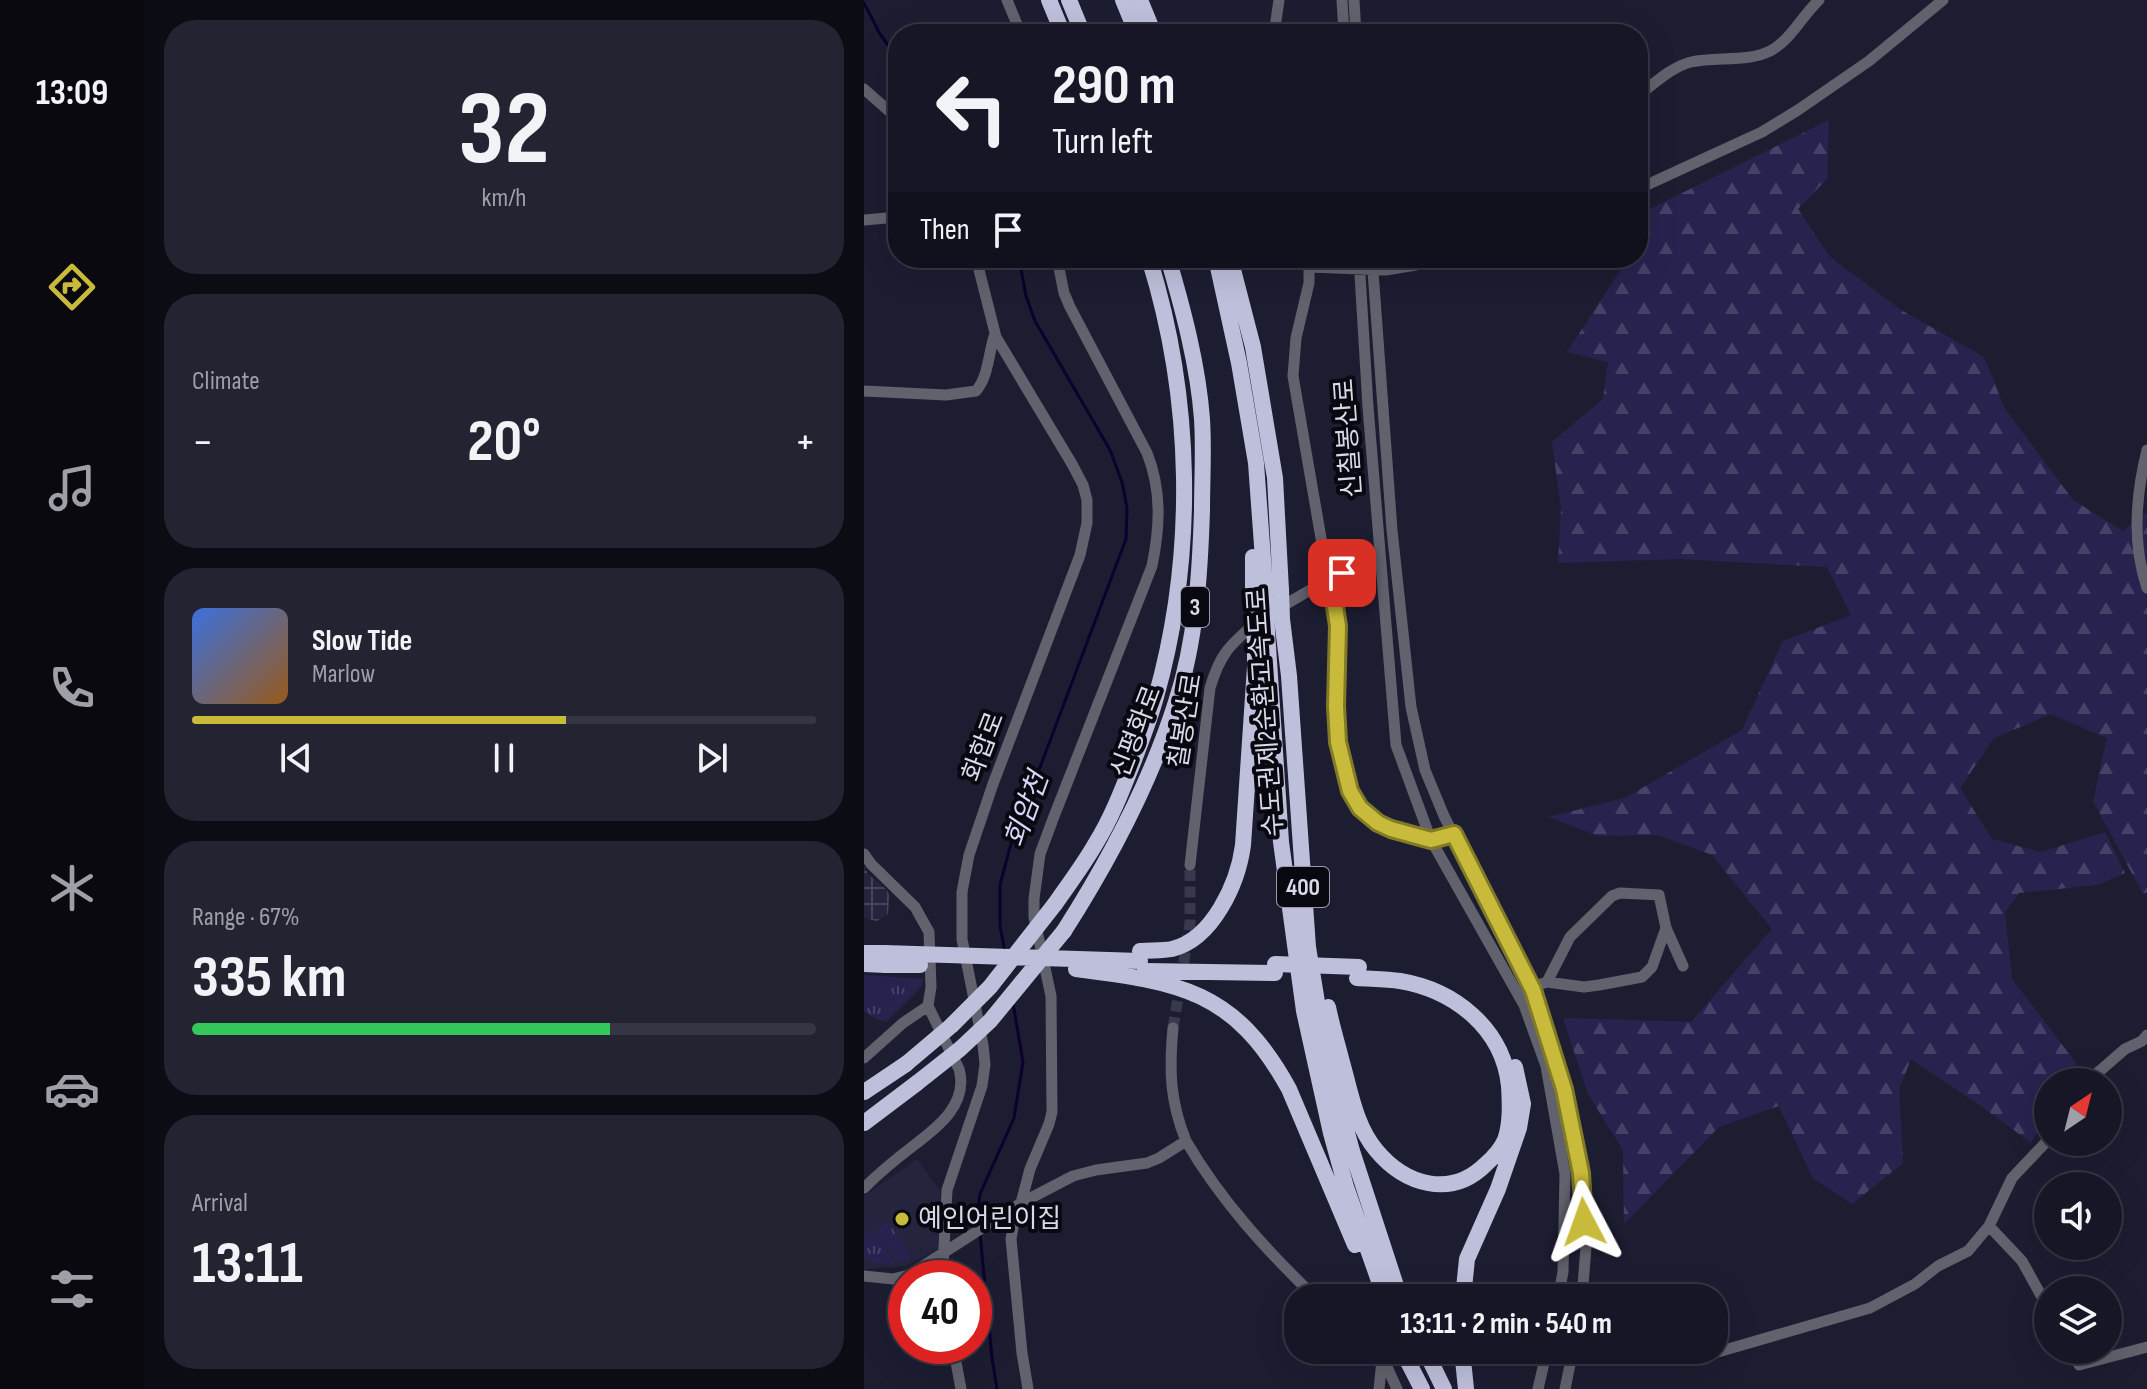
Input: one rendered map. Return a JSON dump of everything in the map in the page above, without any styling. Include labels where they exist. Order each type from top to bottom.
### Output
[{"type":"highway","points":[[1049,0],[1059,24]]},
{"type":"highway","points":[[1069,0],[1079,24]]},
{"type":"highway","points":[[1123,0],[1133,24]]},
{"type":"highway","points":[[1140,0],[1150,24]]},
{"type":"highway","name":"신평화로","points":[[864,1092],[906,1064],[951,1026],[990,987],[1055,904],[1097,842],[1123,790],[1156,699],[1176,600],[1183,548],[1185,491],[1174,364],[1152,268]]},
{"type":"highway","name":"신평화로","points":[[864,1123],[960,1049],[990,1021],[1064,931],[1120,836],[1150,772],[1177,701],[1196,601],[1201,542],[1202,417],[1184,318],[1171,268]]},
{"type":"highway","name":"수도권제2순환고속도로","points":[[1218,268],[1256,463],[1266,600],[1261,636],[1281,842],[1304,1011],[1346,1187],[1380,1284]]},
{"type":"highway","name":"수도권제2순환고속도로","points":[[1233,268],[1253,347],[1275,478],[1282,619],[1289,676],[1308,947],[1325,1051],[1352,1151],[1395,1284]]},
{"type":"highway","points":[[864,953],[885,959],[1076,969],[1140,965],[1195,937],[1215,916],[1225,902],[1240,867],[1243,845],[1255,667],[1261,636],[1253,613],[1256,463]]},
{"type":"highway","points":[[1304,910],[1355,1111],[1375,1149],[1415,1181],[1453,1183],[1477,1172],[1500,1149],[1509,1119],[1508,1074],[1494,1039],[1468,1009],[1447,997],[1420,986],[1358,972]]},
{"type":"highway","points":[[864,964],[885,959],[1037,958],[1140,965],[1410,972],[1444,983],[1483,1008],[1495,1025],[1513,1061],[1523,1104],[1519,1128],[1498,1189],[1467,1259],[1464,1284]]},
{"type":"highway","points":[[1140,965],[1214,1002],[1230,1014],[1277,1067],[1371,1284]]},
{"type":"highway","points":[[1410,1364],[1422,1389]]},
{"type":"highway","points":[[1432,1364],[1444,1389]]},
{"type":"highway","points":[[1463,1364],[1466,1389]]},
{"type":"street","points":[[1007,0],[1017,24]]},
{"type":"street","points":[[1275,24],[1279,0]]},
{"type":"street","points":[[1342,0],[1343,24]]},
{"type":"street","points":[[1354,0],[1355,24]]},
{"type":"street","points":[[1648,89],[1683,65],[1751,57],[1770,51],[1819,0]]},
{"type":"street","points":[[1648,184],[1762,132],[1798,110],[1869,61],[1943,0]]},
{"type":"street","points":[[864,89],[888,110]]},
{"type":"street","points":[[864,220],[888,218]]},
{"type":"street","name":"화합로","points":[[945,1260],[948,1249],[947,1190],[982,1086],[985,1064],[962,939],[962,892],[969,855],[1080,555],[1087,523],[1087,500],[1083,485],[995,334],[978,268]]},
{"type":"street","points":[[1028,1389],[1011,1239],[1030,1169],[1052,1112],[1051,996],[1034,917],[1036,874],[1045,843],[1152,566],[1159,516],[1154,470],[1070,307],[1059,268]]},
{"type":"street","points":[[1309,268],[1309,283],[1296,338],[1293,376],[1326,567]]},
{"type":"street","name":"신칠봉산로","points":[[1359,268],[1396,745],[1431,840],[1524,1005],[1546,1066],[1565,1174],[1561,1284]]},
{"type":"street","name":"신칠봉산로","points":[[1372,268],[1392,530],[1411,707],[1425,770],[1532,987],[1564,1089],[1581,1173],[1586,1247],[1583,1284]]},
{"type":"street","points":[[864,391],[946,395],[976,391],[986,374],[995,334]]},
{"type":"street","points":[[2147,450],[2136,531],[2142,575],[2147,588]]},
{"type":"street","points":[[1326,567],[1336,567],[1344,577],[1343,586],[1333,594],[1324,593],[1317,586],[1318,572],[1326,567]]},
{"type":"street","name":"칠봉산로","points":[[1190,865],[1210,688],[1217,664],[1233,643],[1259,620],[1317,586]]},
{"type":"street","points":[[1333,594],[1338,626],[1338,742],[1350,791],[1360,808],[1391,829],[1431,840],[1454,834]]},
{"type":"street","points":[[864,854],[915,907],[929,932],[931,987],[928,1006],[961,1076],[958,1096],[945,1121],[864,1188]]},
{"type":"street","points":[[1547,982],[1570,937],[1616,894],[1659,895],[1666,928],[1683,966]]},
{"type":"street","points":[[1532,987],[1547,982],[1584,987],[1642,977],[1652,967],[1666,928]]},
{"type":"street","points":[[864,1058],[903,1023],[928,1006]]},
{"type":"street","points":[[1173,1028],[1169,1065],[1171,1089],[1186,1141],[1249,1230],[1302,1284]]},
{"type":"street","points":[[2103,1068],[2147,1035]]},
{"type":"street","points":[[945,1121],[962,1144]]},
{"type":"street","points":[[864,1276],[902,1278],[1021,1203],[1073,1176],[1147,1163],[1186,1141]]},
{"type":"street","points":[[1728,1349],[1870,1308],[1968,1251],[1989,1226],[2012,1178],[2034,1155]]},
{"type":"street","points":[[1989,1226],[2022,1261],[2034,1283]]},
{"type":"street","points":[[2122,1354],[2147,1347]]},
{"type":"street","points":[[956,1364],[961,1389]]},
{"type":"street","points":[[1379,1389],[1382,1364]]},
{"type":"street","points":[[1385,1364],[1397,1389]]},
{"type":"street","points":[[1538,1389],[1544,1364]]},
{"type":"street","points":[[1565,1389],[1570,1364]]},
{"type":"shaded area","points":[[864,866],[889,895],[888,914],[877,921],[864,918]]},
{"type":"shaded area","name":"예인어린이집","points":[[918,1160],[940,1191],[940,1248],[917,1260],[888,1260],[888,1267],[864,1269],[864,1196]]},
{"type":"green space","points":[[1829,120],[1827,179],[1798,209],[1830,257],[1901,310],[1984,357],[2005,409],[2073,500],[2123,531],[2147,512],[2147,892],[2143,894],[2093,801],[2107,738],[2051,714],[1994,738],[1960,788],[1992,839],[2041,852],[2105,832],[2125,873],[2097,885],[2019,893],[2005,912],[2012,979],[2076,1063],[2073,1068],[2034,1068],[2034,1138],[2031,1143],[1911,1059],[1899,1089],[1903,1163],[1852,1204],[1813,1178],[1779,1106],[1719,1127],[1624,1224],[1623,1150],[1588,1094],[1563,1018],[1691,1022],[1772,929],[1712,855],[1658,835],[1598,836],[1549,817],[1625,798],[1742,730],[1783,641],[1851,615],[1827,567],[1679,559],[1558,563],[1561,508],[1552,442],[1603,399],[1608,362],[1567,352],[1622,268],[1648,268],[1648,210]]},
{"type":"green space","points":[[864,975],[923,979],[921,987],[886,1022],[864,1011]]},
{"type":"green space","points":[[888,1222],[910,1254],[910,1260],[895,1260],[875,1230]]},
{"type":"green space","points":[[875,1232],[892,1260],[888,1260],[888,1264],[871,1263],[864,1257],[864,1235]]},
{"type":"waterway","name":"회암천","points":[[864,3],[888,45]]},
{"type":"waterway","name":"회암천","points":[[1005,952],[1000,926],[1000,885],[1010,847],[1126,539],[1127,508],[1122,482],[1110,450],[1035,321],[1021,268]]},
{"type":"waterway","name":"회암천","points":[[979,1226],[980,1194],[1014,1118],[1023,1062],[1013,1003]]},
{"type":"waterway","name":"회암천","points":[[980,1234],[997,1389]]},
{"type":"tunnel","points":[[1173,1028],[1190,924],[1190,865]]},
{"type":"place","name":"예인어린이집","points":[[902,1219]]},
{"type":"route","points":[[1342,573],[1343,586],[1333,594],[1338,626],[1336,706],[1338,742],[1350,791],[1360,808],[1391,829],[1431,840],[1454,834],[1533,990],[1564,1089],[1581,1173],[1584,1222]]}]
